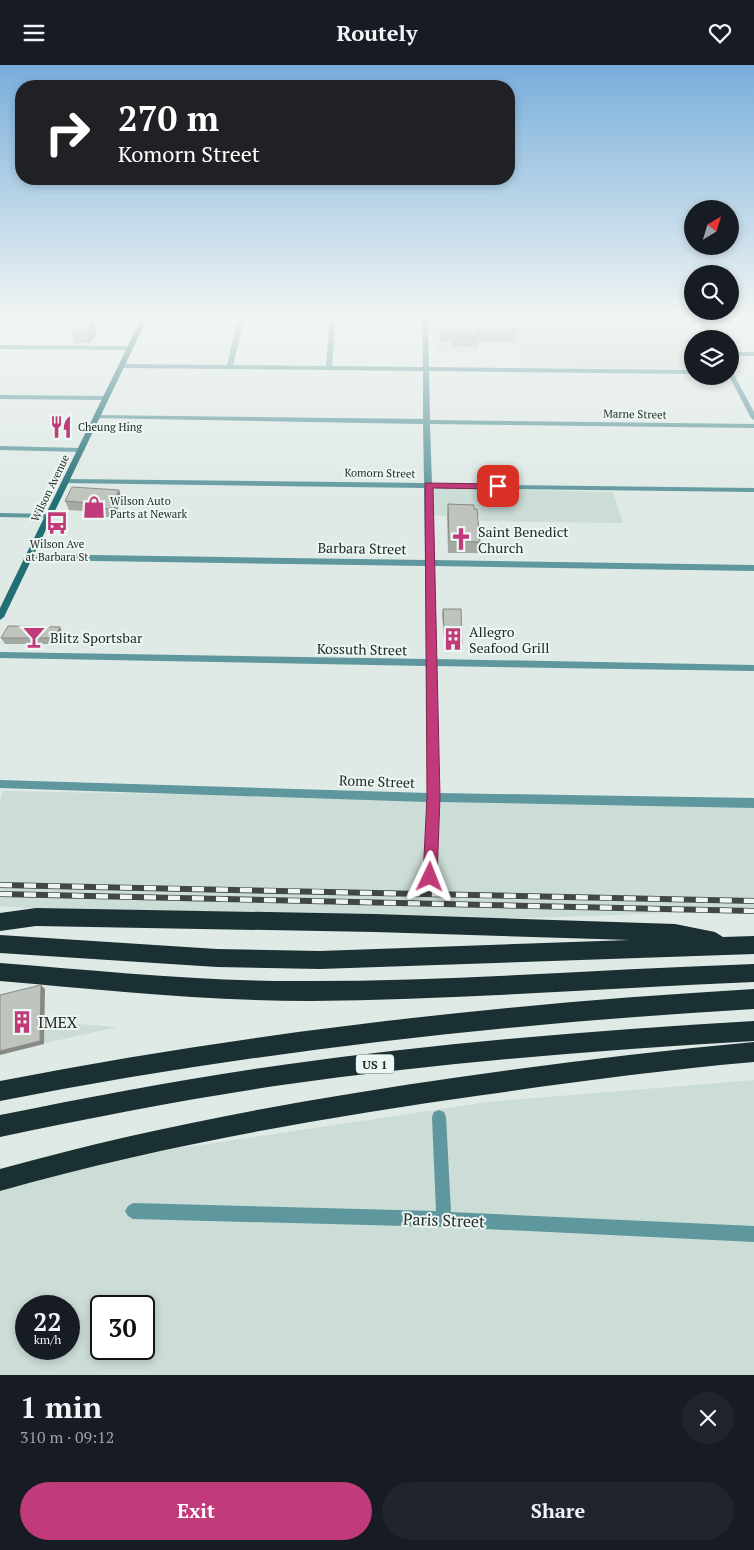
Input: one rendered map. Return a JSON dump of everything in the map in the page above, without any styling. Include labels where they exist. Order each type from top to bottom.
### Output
[{"type":"highway","points":[[0,921],[36,917],[375,923],[675,933],[748,945]]},
{"type":"highway","points":[[0,944],[217,958],[386,959],[748,945]]},
{"type":"highway","points":[[0,972],[208,988],[283,990],[377,990],[754,973]]},
{"type":"highway","points":[[0,1091],[226,1050],[362,1031],[563,1010],[754,999]]},
{"type":"highway","name":"US 1","points":[[0,1127],[153,1097],[377,1063],[580,1042],[754,1031]]},
{"type":"highway","points":[[0,1180],[202,1130],[322,1108],[555,1073],[754,1052]]},
{"type":"main road","name":"Wilson Avenue","points":[[0,617],[80,449],[117,376]]},
{"type":"street","points":[[426,376],[433,797],[430,877]]},
{"type":"street","points":[[736,385],[754,418]]},
{"type":"street","points":[[0,397],[106,398]]},
{"type":"street","name":"Marne Street","points":[[96,417],[754,426]]},
{"type":"street","points":[[0,448],[80,449]]},
{"type":"street","name":"Komorn Street","points":[[66,481],[754,490]]},
{"type":"street","points":[[0,515],[48,516]]},
{"type":"street","name":"Barbara Street","points":[[30,557],[754,568]]},
{"type":"street","name":"Kossuth Street","points":[[0,655],[431,664],[754,668]]},
{"type":"street","name":"Rome Street","points":[[0,784],[433,797],[754,803]]},
{"type":"street","points":[[440,1117],[444,1219]]},
{"type":"street","name":"Paris Street","points":[[133,1211],[444,1219],[754,1234]]},
{"type":"shaded area","points":[[424,488],[613,492],[623,523],[481,521],[480,517],[424,515]]},
{"type":"shaded area","points":[[3,791],[754,805],[754,910],[300,926],[0,906],[0,800]]},
{"type":"shaded area","points":[[0,1018],[117,1027],[0,1053]]},
{"type":"shaded area","points":[[754,1080],[754,1375],[0,1375],[0,1184],[80,1163],[488,1102]]},
{"type":"building","points":[[72,487],[119,490],[111,509],[97,508],[100,504],[65,501]]},
{"type":"building","name":"Saint Benedict Church","points":[[448,504],[474,505],[474,509],[477,509],[480,542],[449,541]]},
{"type":"building","name":"Allegro Seafood Grill","points":[[443,609],[461,609],[462,644],[445,644]]},
{"type":"building","points":[[8,626],[60,627],[55,638],[1,638]]},
{"type":"building","name":"IMEX","points":[[41,985],[40,1041],[0,1051],[0,995]]},
{"type":"railway","points":[[0,885],[754,901]]},
{"type":"railway","points":[[0,894],[754,911]]},
{"type":"place","name":"Cheung Hing","points":[[61,427]]},
{"type":"place","name":"Wilson Auto Parts at Newark","points":[[94,507]]},
{"type":"place","name":"Wilson Ave at Barbara St","points":[[57,523]]},
{"type":"place","name":"Saint Benedict Church","points":[[461,539]]},
{"type":"place","name":"Blitz Sportsbar","points":[[34,637]]},
{"type":"place","name":"Allegro Seafood Grill","points":[[453,639]]},
{"type":"place","name":"IMEX","points":[[22,1022]]},
{"type":"route","points":[[430,877],[433,797],[428,485],[498,486]]}]
